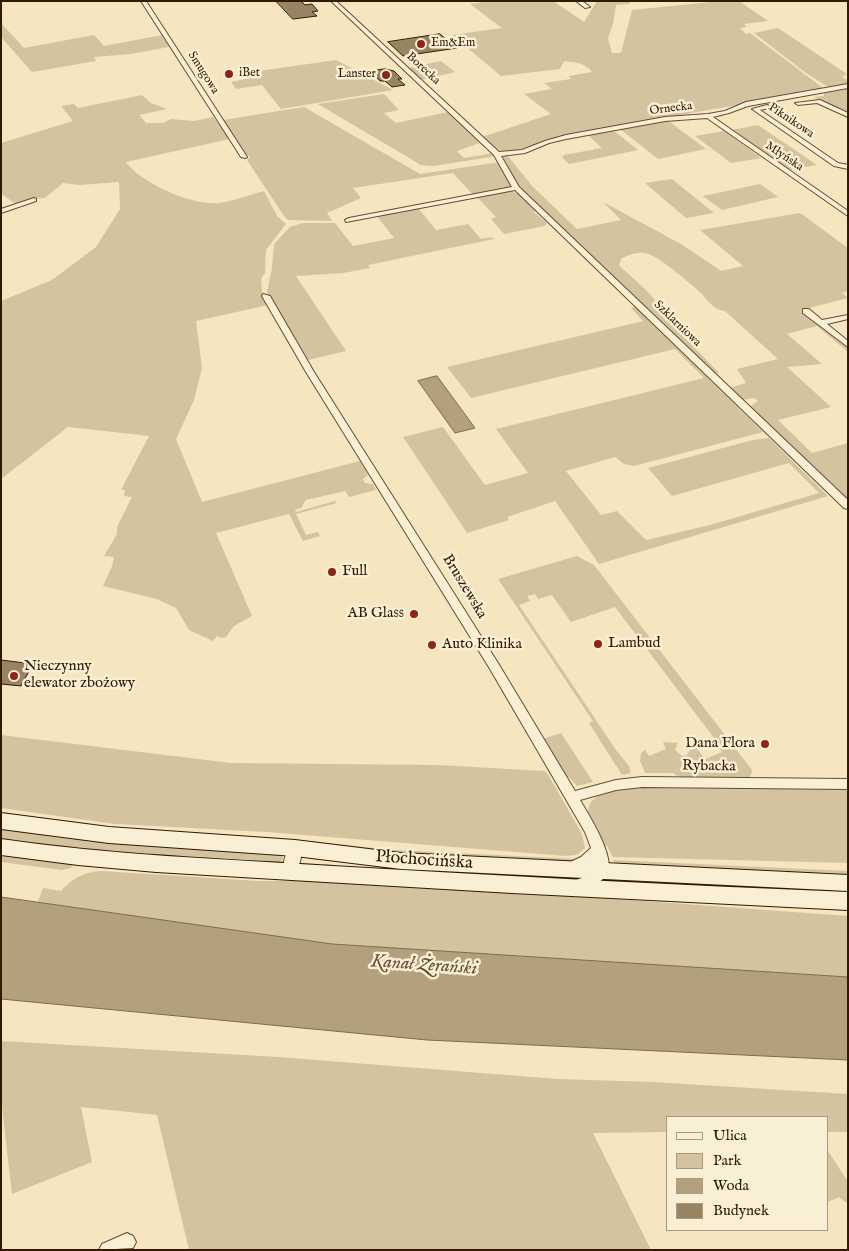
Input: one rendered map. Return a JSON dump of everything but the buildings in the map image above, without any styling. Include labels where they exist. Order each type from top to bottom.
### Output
[{"type":"main road","name":"Płochocińska","points":[[1,821],[109,835],[295,848],[401,861],[848,883]]},
{"type":"main road","name":"Płochocińska","points":[[1,847],[103,859],[487,885],[848,901]]},
{"type":"street","name":"Smugowa","points":[[143,1],[244,157]]},
{"type":"street","name":"Borecka","points":[[333,1],[497,154]]},
{"type":"street","points":[[578,1],[587,7]]},
{"type":"street","name":"Ornecka","points":[[497,154],[522,152],[560,139],[658,120],[708,116],[727,112],[746,104],[848,86]]},
{"type":"street","name":"Piknikowa","points":[[848,115],[816,101],[755,109],[836,165],[848,167]]},
{"type":"street","name":"Młyńska","points":[[708,116],[848,214]]},
{"type":"street","name":"Szklarniowa","points":[[497,154],[516,188],[848,506]]},
{"type":"street","points":[[349,220],[516,188]]},
{"type":"street","points":[[1,211],[34,200]]},
{"type":"street","name":"Bruszewska","points":[[266,296],[572,797],[591,830],[602,861],[602,870]]},
{"type":"street","points":[[806,311],[848,345]]},
{"type":"street","points":[[821,323],[848,317]]},
{"type":"street","name":"Rybacka","points":[[572,797],[616,785],[642,782],[848,784]]},
{"type":"street","points":[[290,871],[295,848]]},
{"type":"street","points":[[568,869],[582,864],[593,856],[597,849]]},
{"type":"street","points":[[567,888],[589,881],[602,870]]},
{"type":"street","points":[[108,1250],[127,1242]]},
{"type":"green space","points":[[490,1],[553,1],[584,22],[597,1],[629,1],[630,4],[616,5],[613,24],[608,38],[612,53],[621,53],[632,10],[720,1],[739,1],[768,21],[744,24],[747,27],[740,28],[746,34],[750,33],[823,88],[803,94],[559,137],[521,151],[504,152],[494,147],[482,137],[551,114],[524,94],[552,89],[544,83],[571,79],[569,76],[592,72],[583,65],[564,61],[560,69],[501,76],[452,35],[502,28],[470,4]]},
{"type":"green space","points":[[1,23],[24,48],[94,35],[104,46],[162,35],[169,47],[131,54],[94,57],[96,61],[32,72],[1,37]]},
{"type":"green space","points":[[778,28],[847,74],[842,77],[848,81],[848,85],[828,87],[806,73],[754,33]]},
{"type":"green space","points":[[336,60],[393,90],[281,109],[262,85],[236,89],[231,82],[255,77],[252,72]]},
{"type":"green space","points":[[441,61],[455,72],[421,80],[408,68]]},
{"type":"green space","points":[[848,89],[848,114],[814,97],[824,96],[824,93]]},
{"type":"green space","points":[[384,94],[399,110],[384,113],[396,123],[448,112],[482,142],[457,151],[464,158],[494,153],[496,156],[434,166],[421,165],[318,104]]},
{"type":"green space","points":[[142,95],[151,103],[167,109],[139,115],[146,123],[163,123],[171,119],[194,121],[213,117],[230,139],[126,162],[133,170],[168,192],[195,201],[219,203],[264,191],[277,216],[286,224],[266,250],[265,273],[261,279],[262,291],[268,305],[196,321],[202,368],[194,400],[176,439],[202,502],[360,461],[368,475],[363,479],[365,483],[373,484],[376,490],[349,497],[345,491],[306,500],[301,508],[295,510],[296,512],[335,501],[337,503],[296,514],[306,535],[318,532],[320,536],[303,541],[289,514],[216,533],[252,616],[234,626],[226,637],[221,638],[217,636],[213,641],[189,630],[176,608],[157,599],[103,586],[114,557],[104,556],[117,534],[117,527],[132,497],[124,496],[125,490],[121,490],[149,436],[68,427],[1,479],[1,301],[52,280],[96,247],[120,209],[119,182],[80,185],[63,183],[45,198],[32,199],[16,204],[1,194],[1,143],[73,121],[61,106],[74,104],[78,108]]},
{"type":"green space","points":[[304,107],[420,174],[500,162],[511,187],[472,194],[453,173],[353,188],[361,198],[327,213],[332,221],[288,220],[247,160],[250,157],[245,154],[223,120]]},
{"type":"green space","points":[[667,120],[706,149],[658,159],[620,129]]},
{"type":"green space","points":[[758,125],[817,165],[788,170],[731,130]]},
{"type":"green space","points":[[614,131],[638,150],[569,164],[562,157],[564,155],[602,148],[588,135]]},
{"type":"green space","points":[[724,131],[761,158],[731,163],[695,136]]},
{"type":"green space","points":[[507,155],[533,187],[577,229],[621,220],[603,202],[681,244],[721,271],[743,266],[700,230],[800,213],[848,248],[848,291],[842,293],[848,298],[801,310],[848,348],[848,352],[817,326],[787,334],[822,364],[787,367],[831,407],[778,420],[812,453],[848,443],[848,501],[752,409],[751,406],[758,401],[754,398],[742,400],[729,388],[746,383],[737,369],[778,359],[725,311],[715,307],[691,284],[660,260],[641,253],[622,258],[619,265],[650,294],[662,314],[719,373],[714,374],[636,297],[521,190],[503,157]]},
{"type":"green space","points":[[672,179],[714,213],[686,218],[645,183]]},
{"type":"green space","points":[[760,184],[778,197],[722,210],[703,196]]},
{"type":"green space","points":[[510,191],[520,194],[537,210],[534,212],[547,223],[545,226],[504,234],[491,219],[496,217],[477,197]]},
{"type":"green space","points":[[418,208],[436,230],[468,224],[481,239],[491,237],[494,239],[368,265],[370,268],[343,273],[296,276],[346,351],[308,360],[267,292],[274,244],[290,227],[303,223],[335,223],[353,246],[394,238],[377,216]]},
{"type":"green space","points":[[635,307],[763,432],[634,466],[624,464],[615,457],[566,471],[601,515],[617,511],[646,540],[710,525],[819,493],[789,463],[672,496],[648,468],[753,440],[769,438],[828,496],[599,564],[555,501],[507,517],[509,520],[467,533],[403,437],[443,427],[485,485],[528,473],[496,429],[704,378],[675,349],[471,398],[447,367],[643,321],[631,308]]},
{"type":"green space","points":[[577,556],[594,565],[752,770],[750,779],[694,780],[675,775],[674,773],[645,773],[640,761],[641,753],[645,750],[649,756],[666,749],[663,742],[678,743],[675,750],[682,756],[687,755],[692,747],[695,746],[705,759],[722,752],[713,740],[714,738],[615,607],[571,622],[552,595],[538,599],[535,594],[527,596],[530,601],[519,605],[616,750],[629,766],[631,773],[622,775],[589,723],[593,721],[498,579]]},
{"type":"green space","points":[[561,733],[593,782],[577,786],[569,777],[566,778],[542,739]]},
{"type":"green space","points":[[1,735],[231,763],[438,765],[545,771],[582,834],[585,848],[577,855],[566,856],[267,832],[115,824],[1,808]]},
{"type":"green space","points":[[632,788],[848,788],[848,863],[613,857],[607,846],[603,846],[598,830],[589,814],[589,806],[593,800],[601,795]]},
{"type":"green space","points":[[1,812],[120,828],[280,838],[393,850],[580,859],[571,863],[285,844],[72,824],[1,815]]},
{"type":"green space","points":[[1,828],[81,839],[280,853],[283,858],[281,863],[120,854],[1,840]]},
{"type":"green space","points":[[1,853],[71,862],[73,865],[71,868],[62,870],[1,862]]},
{"type":"green space","points":[[612,860],[848,871],[848,876],[617,864]]},
{"type":"green space","points":[[101,871],[258,881],[334,881],[848,916],[848,977],[332,944],[38,902],[43,888],[61,891],[79,876]]},
{"type":"green space","points":[[1,1041],[278,1057],[558,1079],[654,1082],[848,1094],[848,1132],[829,1132],[829,1116],[666,1116],[666,1132],[593,1133],[651,1250],[189,1250],[157,1115],[81,1107],[92,1162],[12,1194],[1,1098]]},
{"type":"green space","points":[[829,1153],[848,1182],[848,1204],[839,1197],[829,1202]]},
{"type":"water","points":[[437,376],[475,428],[455,433],[418,381]]},
{"type":"water","name":"Kanał Żerański","points":[[1,897],[332,944],[848,977],[848,1060],[427,1040],[1,999]]},
{"type":"place","name":"Em&Em","points":[[421,44]]},
{"type":"place","name":"iBet","points":[[229,74]]},
{"type":"place","name":"Lanster","points":[[386,75]]},
{"type":"place","name":"Full","points":[[332,572]]},
{"type":"place","name":"AB Glass","points":[[414,614]]},
{"type":"place","name":"Lambud","points":[[598,644]]},
{"type":"place","name":"Auto Klinika","points":[[432,645]]},
{"type":"place","name":"Nieczynny elewator zbożowy","points":[[14,676]]},
{"type":"place","name":"Dana Flora","points":[[765,744]]}]
